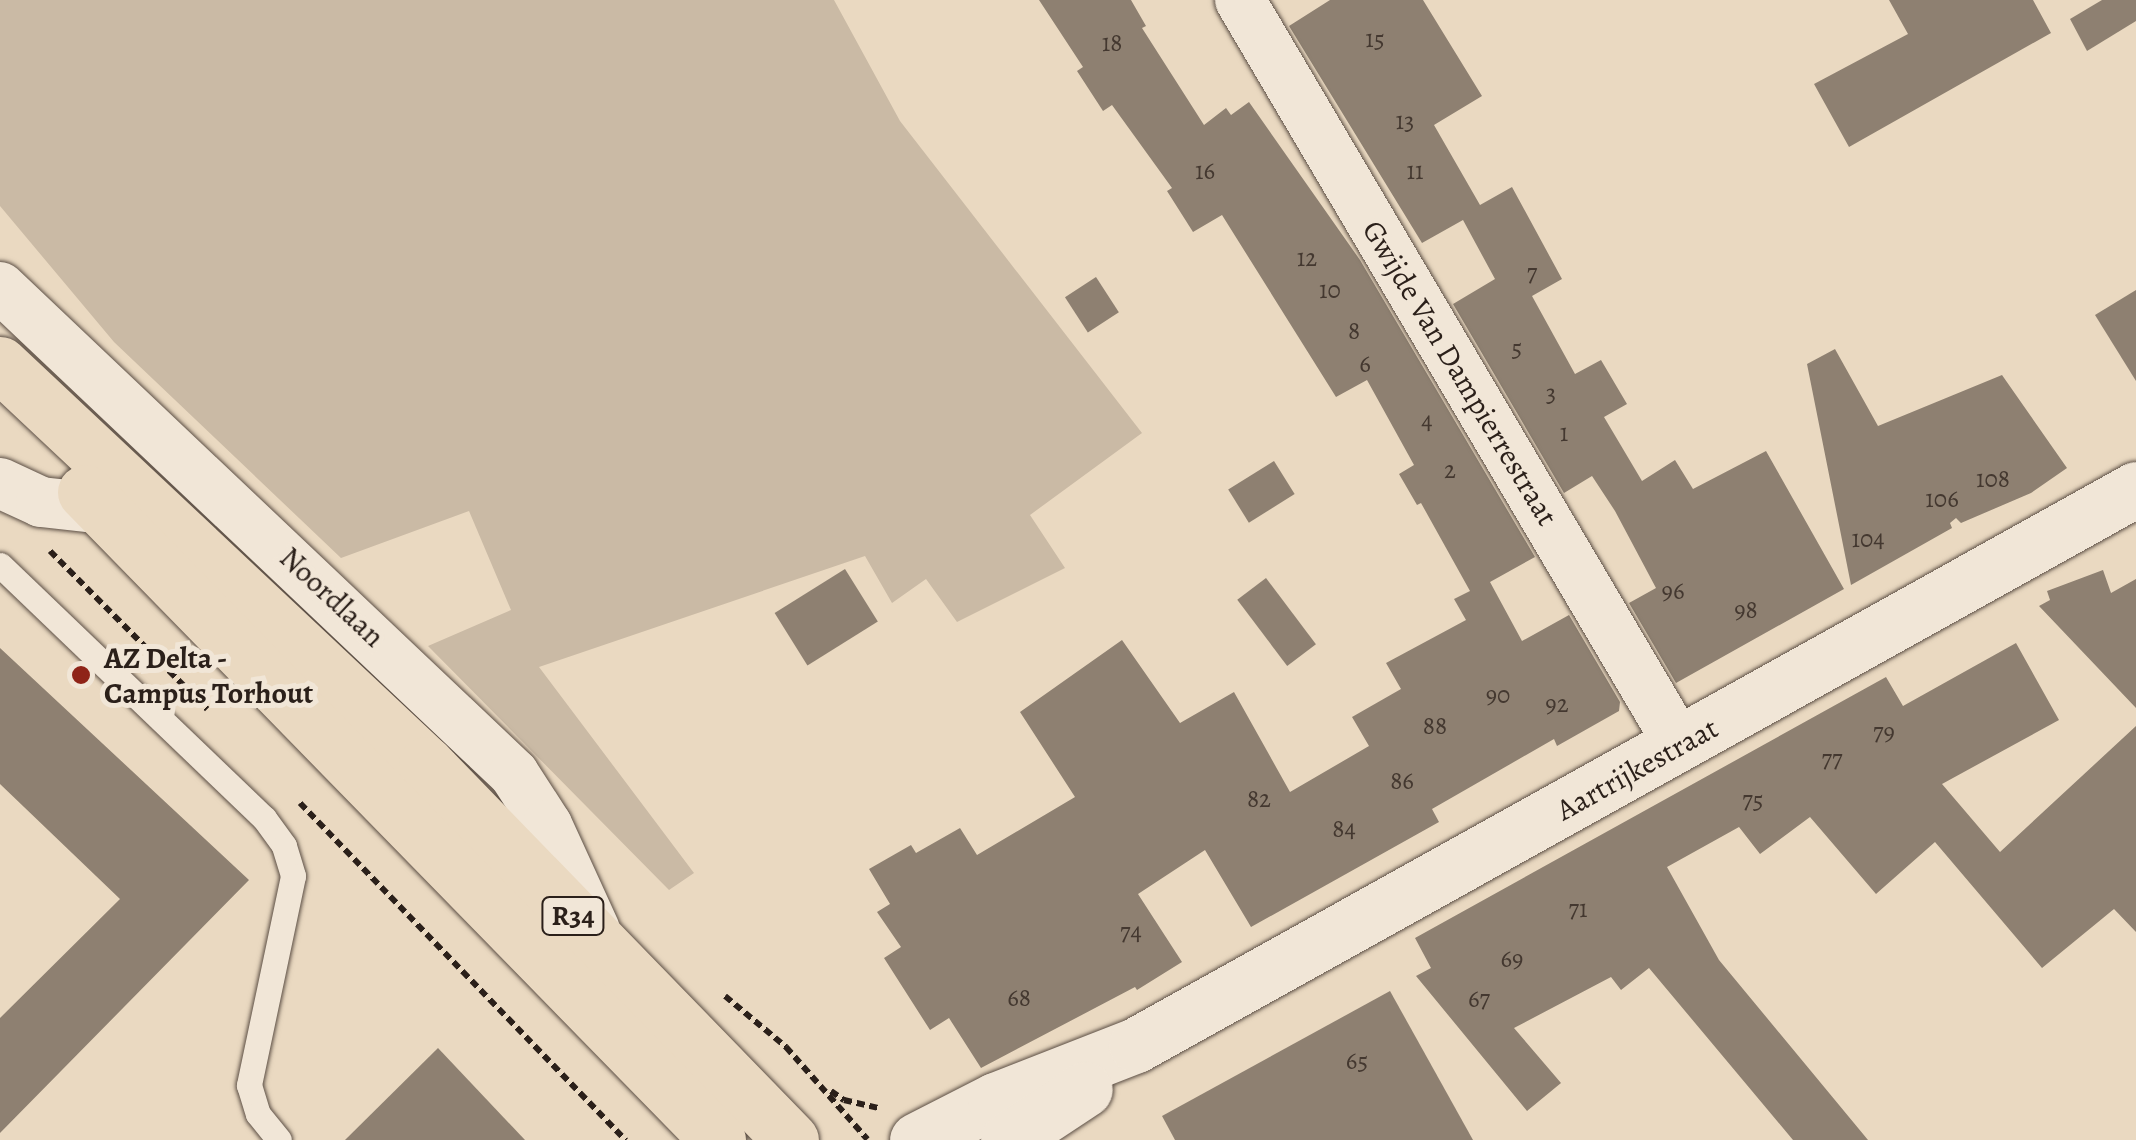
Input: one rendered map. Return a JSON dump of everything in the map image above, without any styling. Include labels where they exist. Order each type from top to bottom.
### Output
[{"type":"main road","name":"Noordlaan","points":[[0,364],[365,705],[791,1140]]},
{"type":"main road","name":"R34","points":[[0,410],[104,509],[718,1140]]},
{"type":"street","name":"Gwijde Van Dampierrestraat","points":[[1240,0],[1680,746]]},
{"type":"street","name":"Noordlaan","points":[[0,286],[514,774],[546,826],[607,951]]},
{"type":"street","points":[[1,485],[41,502],[104,509]]},
{"type":"street","name":"Aartrijkestraat","points":[[917,1140],[995,1100],[1136,1045],[1680,746],[2136,489]]},
{"type":"street","name":"Aartrijkestraat","points":[[1008,1140],[1075,1096],[1136,1045]]},
{"type":"lane","points":[[0,566],[264,818],[284,846],[293,876],[250,1085],[258,1114],[279,1140]]},
{"type":"path","points":[[1,485],[25,525],[211,713]]},
{"type":"path","points":[[288,790],[626,1140]]},
{"type":"path","points":[[714,985],[821,1084],[868,1140]]},
{"type":"shaded area","points":[[0,0],[834,0],[900,121],[1142,433],[1030,515],[1065,568],[957,622],[926,579],[892,603],[865,556],[539,667],[694,873],[669,890],[428,646],[511,610],[469,511],[341,558],[114,342],[0,206]]},
{"type":"building","points":[[1039,0],[1131,0],[1146,26],[1142,28],[1204,125],[1226,108],[1231,115],[1249,102],[1360,260],[1535,557],[1490,582],[1522,641],[1569,615],[1620,702],[1619,711],[1557,746],[1554,739],[1432,809],[1439,822],[1251,927],[1205,850],[1138,894],[1182,962],[1137,990],[1135,987],[981,1068],[949,1018],[930,1030],[884,958],[901,947],[877,912],[890,904],[869,869],[911,845],[916,853],[960,828],[977,855],[1075,797],[1020,712],[1122,640],[1180,723],[1234,692],[1290,792],[1369,746],[1352,717],[1401,689],[1386,663],[1466,620],[1454,599],[1470,591],[1421,503],[1417,505],[1399,474],[1414,465],[1367,380],[1336,397],[1222,215],[1193,232],[1167,191],[1172,188],[1112,105],[1103,111],[1077,71],[1083,67]]},
{"type":"building","points":[[1330,0],[1423,0],[1482,96],[1434,125],[1480,205],[1512,187],[1562,279],[1532,296],[1575,374],[1601,360],[1627,404],[1604,417],[1642,481],[1675,460],[1693,489],[1766,451],[1844,589],[1676,683],[1629,603],[1656,588],[1615,511],[1592,476],[1564,493],[1453,304],[1495,279],[1463,220],[1422,243],[1289,26]]},
{"type":"building","points":[[1889,0],[2033,0],[2051,33],[1849,147],[1814,84],[1908,34]]},
{"type":"building","points":[[2102,0],[2136,0],[2136,21],[2087,51],[2070,19]]},
{"type":"building","points":[[1096,277],[1119,312],[1088,332],[1065,297]]},
{"type":"building","points":[[2136,290],[2136,381],[2095,315]]},
{"type":"building","points":[[1835,349],[1878,426],[2002,375],[2067,468],[2031,493],[1961,523],[1956,518],[1950,523],[1952,528],[1851,585],[1807,364]]},
{"type":"building","points":[[1274,461],[1295,494],[1249,523],[1228,490]]},
{"type":"building","points":[[845,569],[878,622],[807,666],[775,613]]},
{"type":"building","points":[[2103,570],[2111,593],[2136,579],[2136,708],[2039,606],[2050,600],[2047,591]]},
{"type":"building","points":[[1266,578],[1316,644],[1287,666],[1237,600]]},
{"type":"building","points":[[2016,643],[2059,720],[1942,784],[2000,852],[2136,726],[2136,932],[2114,909],[2042,968],[1935,842],[1876,894],[1810,817],[1760,854],[1739,827],[1667,867],[1719,960],[1868,1140],[1793,1140],[1649,968],[1621,990],[1611,977],[1514,1028],[1561,1083],[1527,1111],[1416,976],[1431,968],[1415,938],[1886,677],[1903,706]]},
{"type":"building","points":[[0,648],[249,880],[0,1133],[0,1018],[120,899],[0,784]]},
{"type":"building","points":[[1390,991],[1473,1140],[1175,1140],[1162,1116]]},
{"type":"building","points":[[438,1048],[525,1140],[345,1140]]},
{"type":"place","name":"AZ Delta - Campus Torhout","points":[[81,675]]}]
